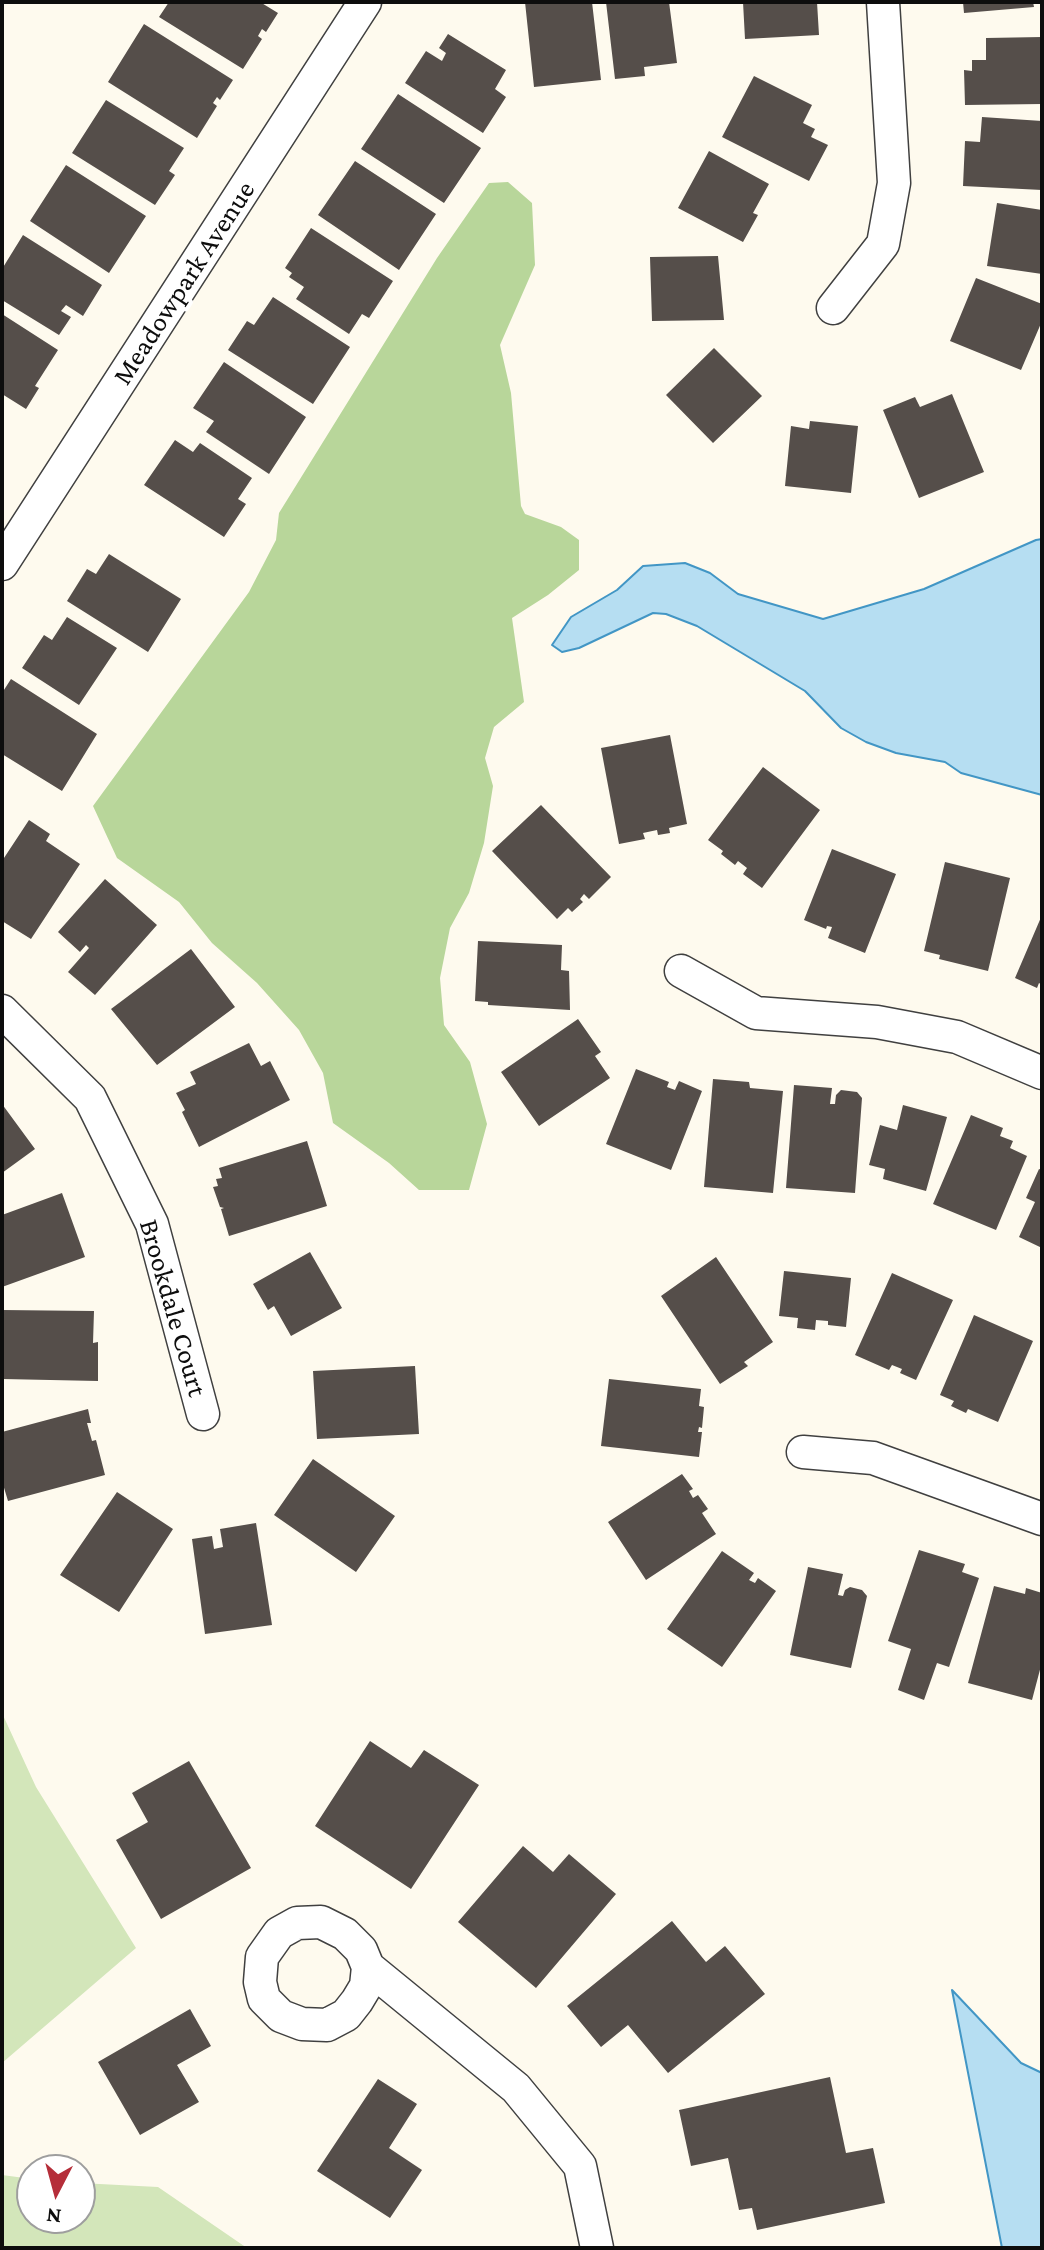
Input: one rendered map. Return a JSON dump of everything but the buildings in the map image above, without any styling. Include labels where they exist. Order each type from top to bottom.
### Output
[{"type":"street","name":"Meadowpark Avenue","points":[[2,564],[365,2]]},
{"type":"street","points":[[833,308],[883,244],[894,183],[892,109],[883,2]]},
{"type":"street","points":[[681,971],[756,1013],[877,1022],[957,1037],[1042,1073]]},
{"type":"street","name":"Brookdale Court","points":[[2,1011],[90,1098],[152,1224],[203,1414]]},
{"type":"street","points":[[803,1452],[873,1458],[1042,1519]]},
{"type":"street","points":[[368,1967],[516,2088],[580,2166],[597,2248]]},
{"type":"green space","points":[[508,182],[532,203],[535,265],[500,345],[511,393],[521,506],[525,514],[561,527],[579,540],[579,570],[512,618],[524,702],[494,727],[485,758],[493,786],[484,843],[469,893],[450,928],[440,978],[444,1025],[470,1062],[487,1124],[469,1190],[419,1190],[389,1163],[333,1123],[323,1073],[299,1030],[257,983],[212,943],[179,902],[117,858],[93,806],[249,592],[276,540],[279,513],[437,258],[489,183]]},
{"type":"green space","points":[[2,1713],[36,1787],[136,1948],[2,2063]]},
{"type":"green space","points":[[2,2175],[16,2177],[16,2234],[96,2234],[96,2184],[158,2187],[247,2248],[2,2248]]},
{"type":"water","points":[[1042,539],[1042,795],[961,773],[945,762],[896,753],[866,742],[841,728],[805,691],[697,626],[666,614],[653,613],[579,648],[562,652],[552,645],[571,617],[617,590],[643,566],[685,563],[710,573],[738,594],[823,619],[924,589]]},
{"type":"water","points":[[952,1990],[1021,2063],[1042,2073],[1042,2248],[1002,2248]]}]
